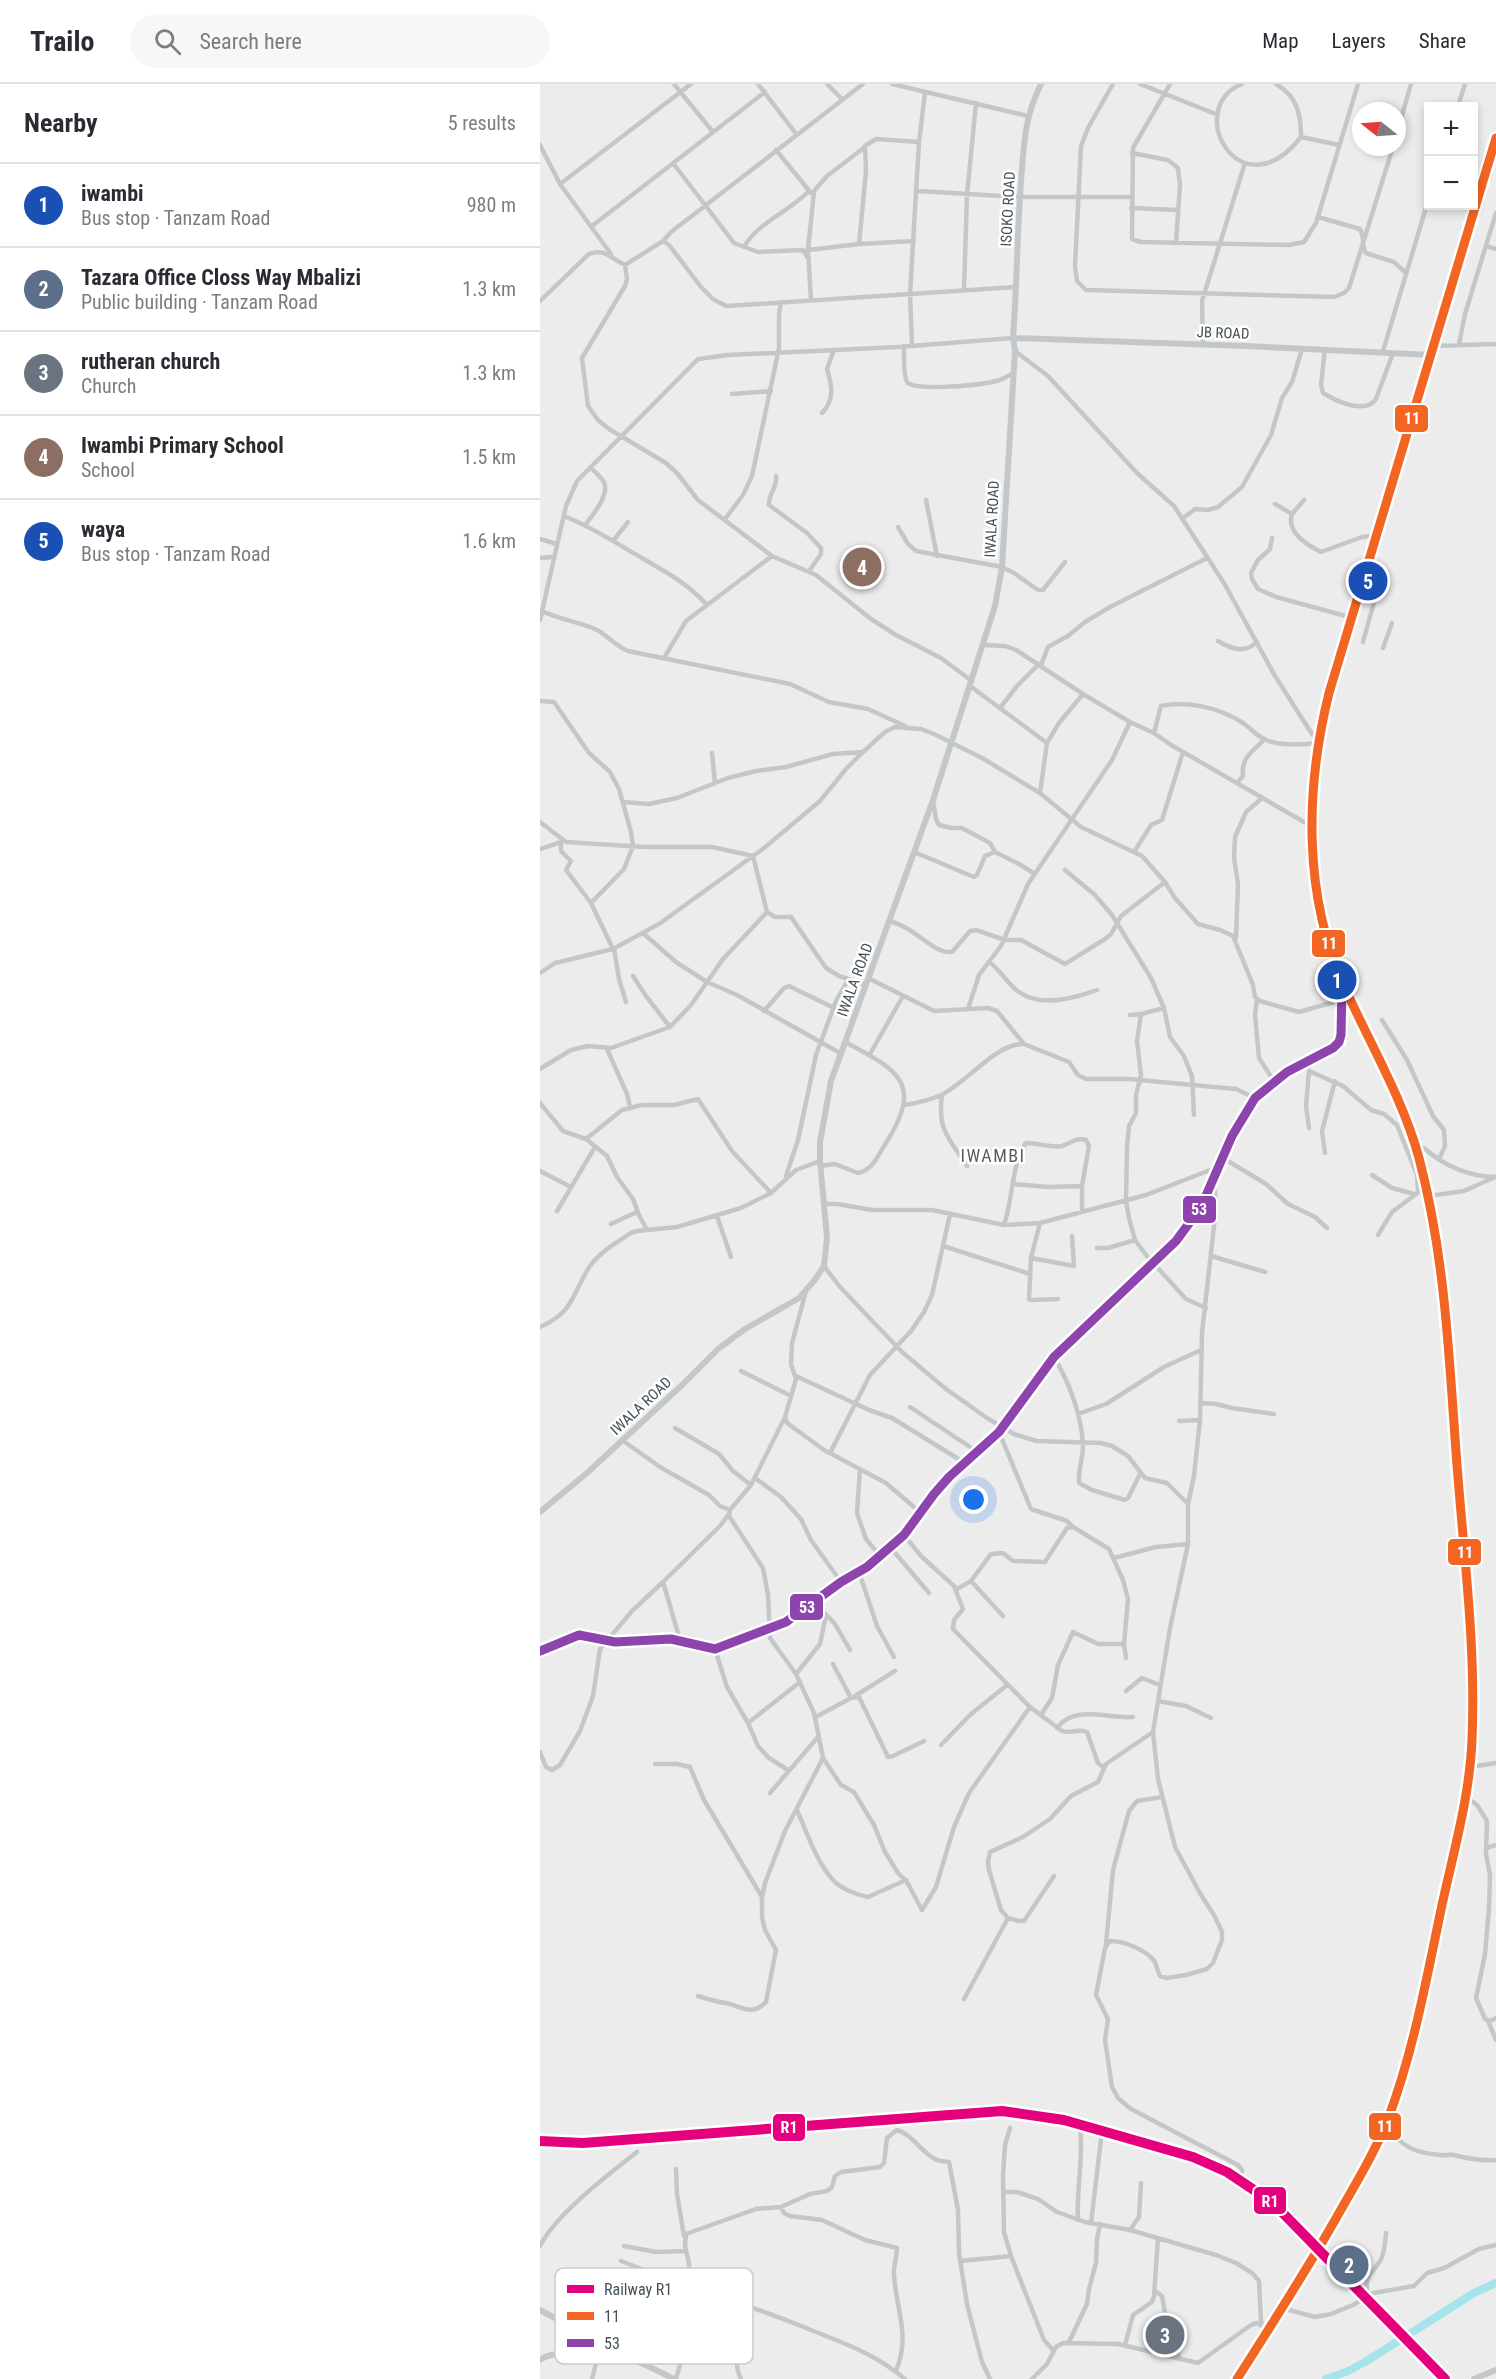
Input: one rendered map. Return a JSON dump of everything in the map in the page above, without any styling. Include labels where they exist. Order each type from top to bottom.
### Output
[{"type":"highway","points":[[1237,2379],[1265,2328],[1282,2308],[1356,2184],[1387,2122],[1410,2048],[1470,1767],[1473,1676],[1443,1278],[1437,1237],[1427,1186],[1416,1147],[1395,1094],[1343,984],[1328,939],[1318,896],[1311,826],[1318,741],[1329,693],[1496,138]]},
{"type":"street","points":[[674,84],[713,132]]},
{"type":"street","points":[[560,184],[691,84]]},
{"type":"street","points":[[758,84],[797,135]]},
{"type":"street","points":[[827,84],[842,99]]},
{"type":"street","points":[[625,265],[663,241],[776,150],[863,84]]},
{"type":"street","points":[[892,84],[1028,116]]},
{"type":"street","name":"ISOKO ROAD","points":[[1013,338],[1020,197],[1028,116],[1041,84]]},
{"type":"street","points":[[1113,84],[1083,138],[1078,197],[1076,275],[1082,287],[1102,292],[1334,297],[1340,295],[1349,288],[1390,156]]},
{"type":"street","points":[[1140,84],[1218,115]]},
{"type":"street","points":[[1170,84],[1136,139],[1132,153],[1131,235],[1133,240],[1299,244],[1304,242],[1316,223],[1358,84]]},
{"type":"street","points":[[1242,84],[1227,94],[1220,105],[1217,130],[1228,152],[1245,163],[1262,165],[1285,156],[1301,137],[1299,110],[1294,99],[1285,89],[1276,84]]},
{"type":"street","points":[[1406,102],[1411,84]]},
{"type":"street","points":[[1459,102],[1465,84]]},
{"type":"street","points":[[592,226],[765,92]]},
{"type":"street","points":[[912,345],[910,294],[918,191],[919,142],[925,93]]},
{"type":"street","points":[[964,290],[968,195],[976,103]]},
{"type":"street","points":[[1301,137],[1339,145]]},
{"type":"street","points":[[744,247],[755,232],[811,193],[817,185],[869,142],[876,139],[919,142]]},
{"type":"street","points":[[540,146],[560,184],[611,254],[625,265],[627,279],[625,286],[584,353],[582,364],[589,409],[606,428],[666,463],[677,472],[698,500],[772,556],[809,571],[877,623],[941,658],[1000,708],[1047,743]]},
{"type":"street","points":[[859,244],[866,171],[865,147]]},
{"type":"street","points":[[776,150],[811,193],[808,250],[811,300]]},
{"type":"street","points":[[1132,153],[1160,158],[1176,165],[1180,178],[1176,242]]},
{"type":"street","points":[[673,163],[732,241],[758,252],[805,251],[808,258]]},
{"type":"street","points":[[1203,345],[1201,321],[1203,295],[1245,163]]},
{"type":"street","points":[[918,191],[1020,197],[1132,197]]},
{"type":"street","points":[[1131,208],[1177,210]]},
{"type":"street","points":[[1383,351],[1425,210]]},
{"type":"street","points":[[1459,344],[1465,314],[1496,213]]},
{"type":"street","points":[[1318,217],[1360,229],[1364,236],[1363,248],[1368,254],[1394,262],[1407,273]]},
{"type":"street","points":[[1316,223],[1325,220]]},
{"type":"street","points":[[663,241],[669,245],[701,286],[720,304],[737,306],[1016,287]]},
{"type":"street","points":[[808,250],[914,241]]},
{"type":"street","points":[[1486,246],[1496,249]]},
{"type":"street","points":[[540,301],[589,254],[596,252],[611,254]]},
{"type":"street","points":[[724,519],[743,495],[752,476],[778,353],[781,302]]},
{"type":"street","points":[[540,620],[553,556],[568,500],[574,487],[697,360],[728,355],[1013,338]]},
{"type":"street","name":"JB ROAD","points":[[1013,338],[1383,351],[1431,355]]},
{"type":"street","name":"IWALA ROAD","points":[[540,1512],[587,1473],[718,1348],[799,1298],[824,1266],[827,1238],[820,1163],[823,1113],[831,1081],[933,800],[995,606],[1002,567],[1015,351],[1013,338]]},
{"type":"street","points":[[1434,346],[1496,344]]},
{"type":"street","points":[[904,346],[906,378],[910,384],[944,387],[997,381],[1013,374]]},
{"type":"street","points":[[1182,519],[1195,509],[1208,510],[1218,507],[1242,487],[1271,435],[1277,411],[1292,382],[1302,349]]},
{"type":"street","points":[[1325,349],[1321,385],[1323,393],[1341,402],[1365,406],[1373,404],[1376,399],[1393,352]]},
{"type":"street","points":[[822,413],[828,407],[831,394],[832,382],[827,369],[834,350]]},
{"type":"street","points":[[1015,351],[1034,364],[1060,388],[1137,473],[1172,504],[1229,591],[1287,696],[1318,741],[1299,745],[1265,739],[1237,720],[1202,706],[1189,704],[1161,706],[1154,733]]},
{"type":"street","points":[[732,394],[771,391]]},
{"type":"street","points":[[585,525],[601,501],[605,489],[604,482],[591,468]]},
{"type":"street","points":[[776,476],[777,483],[769,505],[807,533],[821,548],[821,554],[809,571]]},
{"type":"street","points":[[926,500],[937,556]]},
{"type":"street","points":[[1304,500],[1292,514],[1290,521],[1293,530],[1321,552],[1362,537],[1377,535]]},
{"type":"street","points":[[1275,504],[1292,514]]},
{"type":"street","points":[[564,516],[613,540],[683,582],[706,604]]},
{"type":"street","points":[[613,540],[628,522]]},
{"type":"street","points":[[898,527],[912,549],[937,556],[1002,567],[1040,590],[1065,562]]},
{"type":"street","points":[[1272,538],[1270,549],[1258,560],[1251,573],[1258,589],[1276,597],[1353,618]]},
{"type":"street","points":[[540,539],[557,544]]},
{"type":"street","points":[[540,558],[553,556]]},
{"type":"street","points":[[664,658],[682,625],[706,604],[724,594],[772,556]]},
{"type":"street","points":[[1000,708],[1017,686],[1040,665],[1049,646],[1068,636],[1085,622],[1110,607],[1207,558]]},
{"type":"street","points":[[1363,642],[1380,579],[1377,567],[1369,562]]},
{"type":"street","points":[[542,611],[560,620],[598,630],[628,651],[790,684],[829,702],[868,709],[907,727]]},
{"type":"street","points":[[1383,648],[1392,623]]},
{"type":"street","points":[[1218,641],[1240,650],[1249,648],[1257,642]]},
{"type":"street","points":[[984,645],[1005,646],[1016,650],[1083,694],[1130,722],[1154,733],[1261,799],[1311,826]]},
{"type":"street","points":[[1040,793],[1047,743],[1059,723],[1083,694]]},
{"type":"street","points":[[540,701],[554,702],[589,753],[610,772],[623,802],[633,846],[624,869],[591,903]]},
{"type":"street","points":[[968,1010],[979,975],[1005,940],[1015,912],[1035,874],[1112,760],[1130,722]]},
{"type":"street","points":[[540,973],[555,963],[614,948],[644,934],[721,881],[823,798],[846,769],[889,730],[896,727],[921,729],[951,742],[1040,793],[1089,831],[1142,856],[1194,921],[1201,926],[1231,934],[1236,941],[1257,999],[1259,1058],[1274,1081]]},
{"type":"street","points":[[1237,783],[1243,776],[1241,766],[1244,760],[1265,739]]},
{"type":"street","points":[[623,802],[649,804],[677,798],[715,783],[756,771],[786,767],[833,754],[863,752]]},
{"type":"street","points":[[1134,852],[1151,825],[1163,818],[1183,752]]},
{"type":"street","points":[[712,753],[715,783]]},
{"type":"street","points":[[1236,941],[1238,884],[1234,858],[1235,837],[1246,812],[1261,799]]},
{"type":"street","points":[[933,800],[939,825],[962,828],[990,843],[995,852],[1035,874]]},
{"type":"street","points":[[540,822],[562,842]]},
{"type":"street","points":[[540,849],[562,842],[712,847],[753,856]]},
{"type":"street","points":[[562,842],[561,851],[571,861],[566,870],[591,903],[614,948],[619,979],[626,1002]]},
{"type":"street","points":[[914,852],[974,877],[985,856],[995,852]]},
{"type":"street","points":[[753,856],[767,912],[775,917],[793,918],[826,968],[848,980],[867,982],[934,1011],[988,1008],[997,1011],[1024,1044]]},
{"type":"street","points":[[1065,870],[1095,894],[1117,922],[1150,978],[1164,1008],[1170,1037],[1184,1056],[1194,1084],[1192,1096],[1194,1115]]},
{"type":"street","points":[[890,921],[908,929],[935,948],[951,953],[972,930],[1005,940],[1021,940],[1065,964],[1105,939],[1111,934],[1121,916],[1165,882]]},
{"type":"street","points":[[540,1069],[571,1050],[588,1046],[606,1049],[670,1027],[691,1005],[735,945],[767,912]]},
{"type":"street","points":[[644,934],[676,962],[707,982],[737,995],[840,1053]]},
{"type":"street","points":[[989,962],[1015,989],[1026,996],[1066,1000],[1097,990]]},
{"type":"street","points":[[633,976],[670,1027]]},
{"type":"street","points":[[785,1180],[798,1140],[816,1055],[834,1008],[848,980]]},
{"type":"street","points":[[540,1651],[575,1636],[627,1642],[661,1638],[680,1640],[715,1649],[786,1622],[880,1556],[904,1535],[939,1488],[1001,1430],[1054,1357],[1188,1227],[1201,1207],[1232,1136],[1255,1098],[1274,1081],[1333,1048],[1339,1042],[1343,984]]},
{"type":"street","points":[[764,1011],[779,993],[789,986],[834,1008]]},
{"type":"street","points":[[870,1054],[903,996]]},
{"type":"street","points":[[1257,999],[1299,1012],[1341,1000]]},
{"type":"street","points":[[1130,1015],[1164,1008]]},
{"type":"street","points":[[1140,1014],[1137,1032],[1141,1075],[1136,1095],[1136,1113],[1128,1130],[1126,1201],[1135,1240],[1186,1299],[1206,1308]]},
{"type":"street","points":[[1382,1020],[1407,1060],[1433,1116],[1444,1130],[1445,1146],[1439,1160]]},
{"type":"street","points":[[542,1325],[561,1314],[571,1304],[593,1263],[630,1233],[677,1227],[741,1208],[771,1193],[796,1170],[820,1163],[835,1164],[858,1173],[870,1168],[898,1125],[904,1105],[900,1079],[870,1054],[845,1042]]},
{"type":"street","points":[[904,1105],[942,1095],[970,1076],[996,1053],[1015,1044],[1024,1044],[1069,1062],[1078,1075],[1086,1079],[1194,1084],[1236,1089],[1255,1098]]},
{"type":"street","points":[[606,1049],[627,1094],[630,1107]]},
{"type":"street","points":[[1307,1062],[1309,1071],[1306,1106],[1310,1128]]},
{"type":"street","points":[[1309,1071],[1335,1081],[1350,1090],[1371,1110],[1390,1118],[1399,1128],[1417,1175],[1416,1193]]},
{"type":"street","points":[[1325,1153],[1322,1131],[1335,1081]]},
{"type":"street","points":[[942,1095],[940,1107],[942,1126],[967,1166]]},
{"type":"street","points":[[586,1139],[616,1113],[630,1107],[674,1105],[698,1098],[732,1151],[771,1193]]},
{"type":"street","points":[[540,1103],[563,1131],[586,1139],[610,1161],[617,1177],[633,1199],[647,1230]]},
{"type":"street","points":[[1004,1225],[1025,1144],[1062,1146],[1081,1139],[1086,1140],[1089,1146],[1082,1186],[1082,1211]]},
{"type":"street","points":[[557,1211],[596,1147]]},
{"type":"street","points":[[1416,1147],[1426,1149],[1439,1160],[1466,1172],[1496,1177]]},
{"type":"street","points":[[1223,1158],[1266,1184],[1288,1204],[1315,1217],[1327,1228]]},
{"type":"street","points":[[825,1204],[872,1210],[932,1210],[1004,1225],[1040,1223],[1146,1196],[1210,1170],[1218,1169]]},
{"type":"street","points":[[540,1171],[571,1187]]},
{"type":"street","points":[[1372,1175],[1392,1188],[1416,1193]]},
{"type":"street","points":[[1107,1944],[1114,1941],[1145,1953],[1154,1962],[1160,1976],[1165,1978],[1203,1971],[1212,1963],[1218,1951],[1222,1932],[1175,1847],[1158,1779],[1153,1732],[1188,1544],[1188,1504],[1195,1468],[1200,1420],[1201,1350],[1216,1208],[1214,1177]]},
{"type":"street","points":[[1429,1196],[1464,1191],[1496,1177]]},
{"type":"street","points":[[1013,1184],[1048,1188],[1082,1186]]},
{"type":"street","points":[[1378,1235],[1392,1212],[1427,1186]]},
{"type":"street","points":[[611,1224],[638,1212]]},
{"type":"street","points":[[830,1453],[870,1375],[919,1322],[928,1304],[950,1214]]},
{"type":"street","points":[[717,1216],[731,1257]]},
{"type":"street","points":[[1040,1223],[1031,1258],[1030,1300],[1058,1299]]},
{"type":"street","points":[[1031,1258],[1074,1266],[1072,1236]]},
{"type":"street","points":[[1097,1248],[1108,1248],[1135,1240]]},
{"type":"street","points":[[943,1246],[1029,1274]]},
{"type":"street","points":[[1211,1256],[1265,1272]]},
{"type":"street","points":[[824,1266],[840,1287],[897,1347],[946,1389],[1001,1430],[1036,1441],[1107,1444],[1117,1448],[1131,1460],[1140,1474],[1149,1480],[1171,1486],[1188,1504]]},
{"type":"street","points":[[540,1752],[548,1769],[554,1770],[559,1767],[579,1734],[592,1696],[600,1649],[632,1611],[720,1526],[751,1485],[785,1417],[791,1396],[796,1376],[791,1364],[791,1352],[806,1291]]},
{"type":"street","points":[[1078,1414],[1106,1404],[1164,1367],[1201,1350]]},
{"type":"street","points":[[1054,1357],[1065,1377],[1078,1414],[1083,1443],[1078,1480],[1081,1485],[1125,1500],[1140,1474]]},
{"type":"street","points":[[741,1371],[791,1396]]},
{"type":"street","points":[[796,1376],[869,1410],[892,1418],[965,1463]]},
{"type":"street","points":[[1201,1403],[1274,1414]]},
{"type":"street","points":[[910,1407],[979,1453]]},
{"type":"street","points":[[785,1417],[790,1427],[830,1453],[886,1483],[921,1513]]},
{"type":"street","points":[[1179,1421],[1200,1420]]},
{"type":"street","points":[[675,1428],[719,1454],[733,1471],[751,1485]]},
{"type":"street","points":[[1001,1430],[1032,1509],[1067,1521],[1105,1546],[1114,1558],[1128,1599],[1124,1644],[1126,1658]]},
{"type":"street","points":[[622,1440],[660,1467],[709,1495],[729,1512],[763,1568],[768,1594],[768,1630],[772,1641],[796,1674],[816,1717],[823,1758],[841,1785],[854,1792],[874,1825],[881,1844],[896,1870],[906,1880],[922,1910],[936,1887],[951,1836],[969,1793],[1030,1707]]},
{"type":"street","points":[[860,1469],[857,1513],[866,1539],[880,1556]]},
{"type":"street","points":[[755,1478],[786,1501],[804,1523],[811,1540],[841,1582]]},
{"type":"street","points":[[957,1589],[971,1581],[988,1556],[993,1553],[1006,1554],[1014,1561],[1045,1562],[1067,1528],[1073,1527]]},
{"type":"street","points":[[904,1535],[921,1556],[957,1589],[963,1609],[954,1620],[952,1627],[1030,1707],[1066,1732],[1084,1730],[1087,1732],[1098,1763],[1104,1768]]},
{"type":"street","points":[[1114,1558],[1156,1547],[1188,1544]]},
{"type":"street","points":[[890,1546],[929,1593]]},
{"type":"street","points":[[859,1572],[877,1626],[894,1657]]},
{"type":"street","points":[[971,1581],[1003,1616]]},
{"type":"street","points":[[663,1582],[680,1640]]},
{"type":"street","points":[[813,1601],[835,1624],[850,1650]]},
{"type":"street","points":[[796,1674],[820,1644],[826,1615]]},
{"type":"street","points":[[1041,1715],[1052,1698],[1058,1665],[1073,1632],[1098,1644],[1124,1644]]},
{"type":"street","points":[[715,1649],[727,1687],[761,1751],[788,1770]]},
{"type":"street","points":[[833,1664],[853,1697]]},
{"type":"street","points":[[816,1717],[895,1671]]},
{"type":"street","points":[[1126,1691],[1142,1678],[1160,1685]]},
{"type":"street","points":[[748,1723],[800,1682]]},
{"type":"street","points":[[942,1745],[970,1715],[1007,1685]]},
{"type":"street","points":[[853,1697],[859,1697],[864,1704],[888,1756],[893,1756],[924,1741]]},
{"type":"street","points":[[1158,1701],[1186,1706],[1211,1718]]},
{"type":"street","points":[[1058,1728],[1066,1718],[1076,1715],[1133,1717]]},
{"type":"street","points":[[1054,1876],[1024,1921],[1019,1922],[1008,1918],[1001,1910],[994,1892],[988,1862],[990,1852],[1023,1837],[1050,1819],[1071,1796],[1098,1782],[1109,1762],[1153,1732]]},
{"type":"street","points":[[770,1793],[818,1737]]},
{"type":"street","points":[[698,1996],[743,2010],[762,2006],[766,2002],[776,1950],[765,1930],[762,1897],[775,1854],[823,1758]]},
{"type":"street","points":[[1470,1767],[1496,1763]]},
{"type":"street","points":[[655,1764],[677,1764],[690,1767],[704,1800],[762,1897]]},
{"type":"street","points":[[1465,1796],[1477,1805],[1485,1818],[1490,1875],[1489,1908],[1485,1954],[1476,1998],[1482,2017],[1488,2021],[1496,2040]]},
{"type":"street","points":[[1162,1797],[1137,1801],[1129,1811],[1111,1876],[1107,1944],[1096,1994],[1108,2019],[1105,2040],[1112,2087],[1116,2095],[1131,2109],[1238,2165],[1242,2170],[1240,2178]]},
{"type":"street","points":[[797,1810],[829,1875],[839,1885],[868,1897],[906,1880]]},
{"type":"street","points":[[1486,1848],[1496,1845]]},
{"type":"street","points":[[964,1999],[1008,1918]]},
{"type":"street","points":[[1488,2021],[1496,2018]]},
{"type":"street","points":[[1387,2122],[1394,2138],[1411,2148],[1472,2160],[1496,2160]]},
{"type":"street","points":[[1078,2220],[1080,2127]]},
{"type":"street","points":[[1010,2128],[1005,2145],[1003,2225],[1011,2256],[1044,2340],[1053,2350]]},
{"type":"street","points":[[684,2236],[690,2231],[756,2209],[781,2207],[810,2194],[828,2190],[833,2185],[834,2177],[838,2174],[877,2169],[883,2166],[887,2138],[895,2131],[901,2131],[936,2160],[949,2162],[958,2210],[960,2260],[970,2318],[982,2362],[990,2379]]},
{"type":"street","points":[[1091,2223],[1102,2131]]},
{"type":"street","points":[[540,2246],[547,2233],[577,2203],[637,2152]]},
{"type":"street","points":[[676,2169],[677,2194],[689,2268]]},
{"type":"street","points":[[1130,2230],[1139,2217],[1141,2183]]},
{"type":"street","points":[[1004,2192],[1017,2192],[1038,2199],[1057,2212],[1078,2220],[1130,2230],[1216,2255],[1252,2272],[1257,2277],[1260,2286],[1265,2328]]},
{"type":"street","points":[[781,2207],[784,2213],[790,2216],[822,2220],[871,2242],[897,2247],[894,2278],[902,2318],[903,2350],[896,2372]]},
{"type":"street","points":[[1069,2342],[1088,2304],[1089,2287],[1096,2263],[1096,2243],[1100,2224]]},
{"type":"street","points":[[1369,2295],[1365,2284],[1366,2277],[1381,2258],[1386,2233]]},
{"type":"street","points":[[1125,2345],[1131,2318],[1152,2302],[1155,2291],[1158,2238]]},
{"type":"street","points":[[1282,2308],[1315,2317],[1322,2316],[1353,2305],[1369,2295],[1414,2286],[1427,2273],[1444,2268],[1476,2250],[1496,2245]]},
{"type":"street","points":[[624,2246],[656,2252],[686,2251]]},
{"type":"street","points":[[960,2260],[1011,2256]]},
{"type":"street","points":[[621,2261],[639,2268]]},
{"type":"street","points":[[1155,2291],[1162,2296],[1166,2319],[1173,2329],[1179,2359]]},
{"type":"street","points":[[753,2309],[877,2357],[905,2379]]},
{"type":"street","points":[[540,2310],[555,2318]]},
{"type":"street","points":[[1032,2379],[1047,2364],[1053,2350],[1058,2345],[1069,2342],[1125,2345],[1200,2362],[1254,2323],[1265,2328]]},
{"type":"street","points":[[540,2360],[546,2356],[555,2355]]},
{"type":"street","points":[[592,2379],[596,2364]]},
{"type":"street","points":[[645,2364],[675,2379],[680,2364]]},
{"type":"street","points":[[736,2364],[741,2379]]},
{"type":"street","points":[[1476,2379],[1496,2370]]},
{"type":"waterway","points":[[1326,2379],[1365,2362],[1474,2293],[1496,2283]]},
{"type":"rail line","name":"R1","points":[[540,2141],[583,2143],[1002,2111],[1064,2120],[1193,2157],[1227,2172],[1272,2202],[1445,2379]]},
{"type":"transit line","name":"11","points":[[1237,2379],[1327,2234],[1371,2155],[1388,2119],[1419,2013],[1461,1822],[1471,1760],[1473,1705],[1469,1602],[1449,1349],[1435,1234],[1419,1158],[1404,1114],[1331,953],[1321,917],[1315,880],[1312,805],[1315,767],[1329,693],[1496,138]]},
{"type":"transit line","name":"53","points":[[540,1651],[579,1635],[615,1642],[671,1639],[715,1649],[786,1622],[841,1582],[867,1567],[904,1535],[949,1477],[999,1432],[1054,1357],[1176,1241],[1201,1207],[1232,1136],[1255,1098],[1287,1072],[1333,1048],[1339,1042],[1342,987]]},
{"type":"place","name":"Iwambi Primary School","points":[[862,567]]},
{"type":"place","name":"waya","points":[[1368,581]]},
{"type":"place","name":"iwambi","points":[[1337,980]]},
{"type":"place","name":"Tazara Office Closs Way Mbalizi","points":[[1349,2265]]},
{"type":"place","name":"rutheran church","points":[[1165,2335]]},
{"type":"district","name":"IWAMBI","points":[[993,1156]]}]
